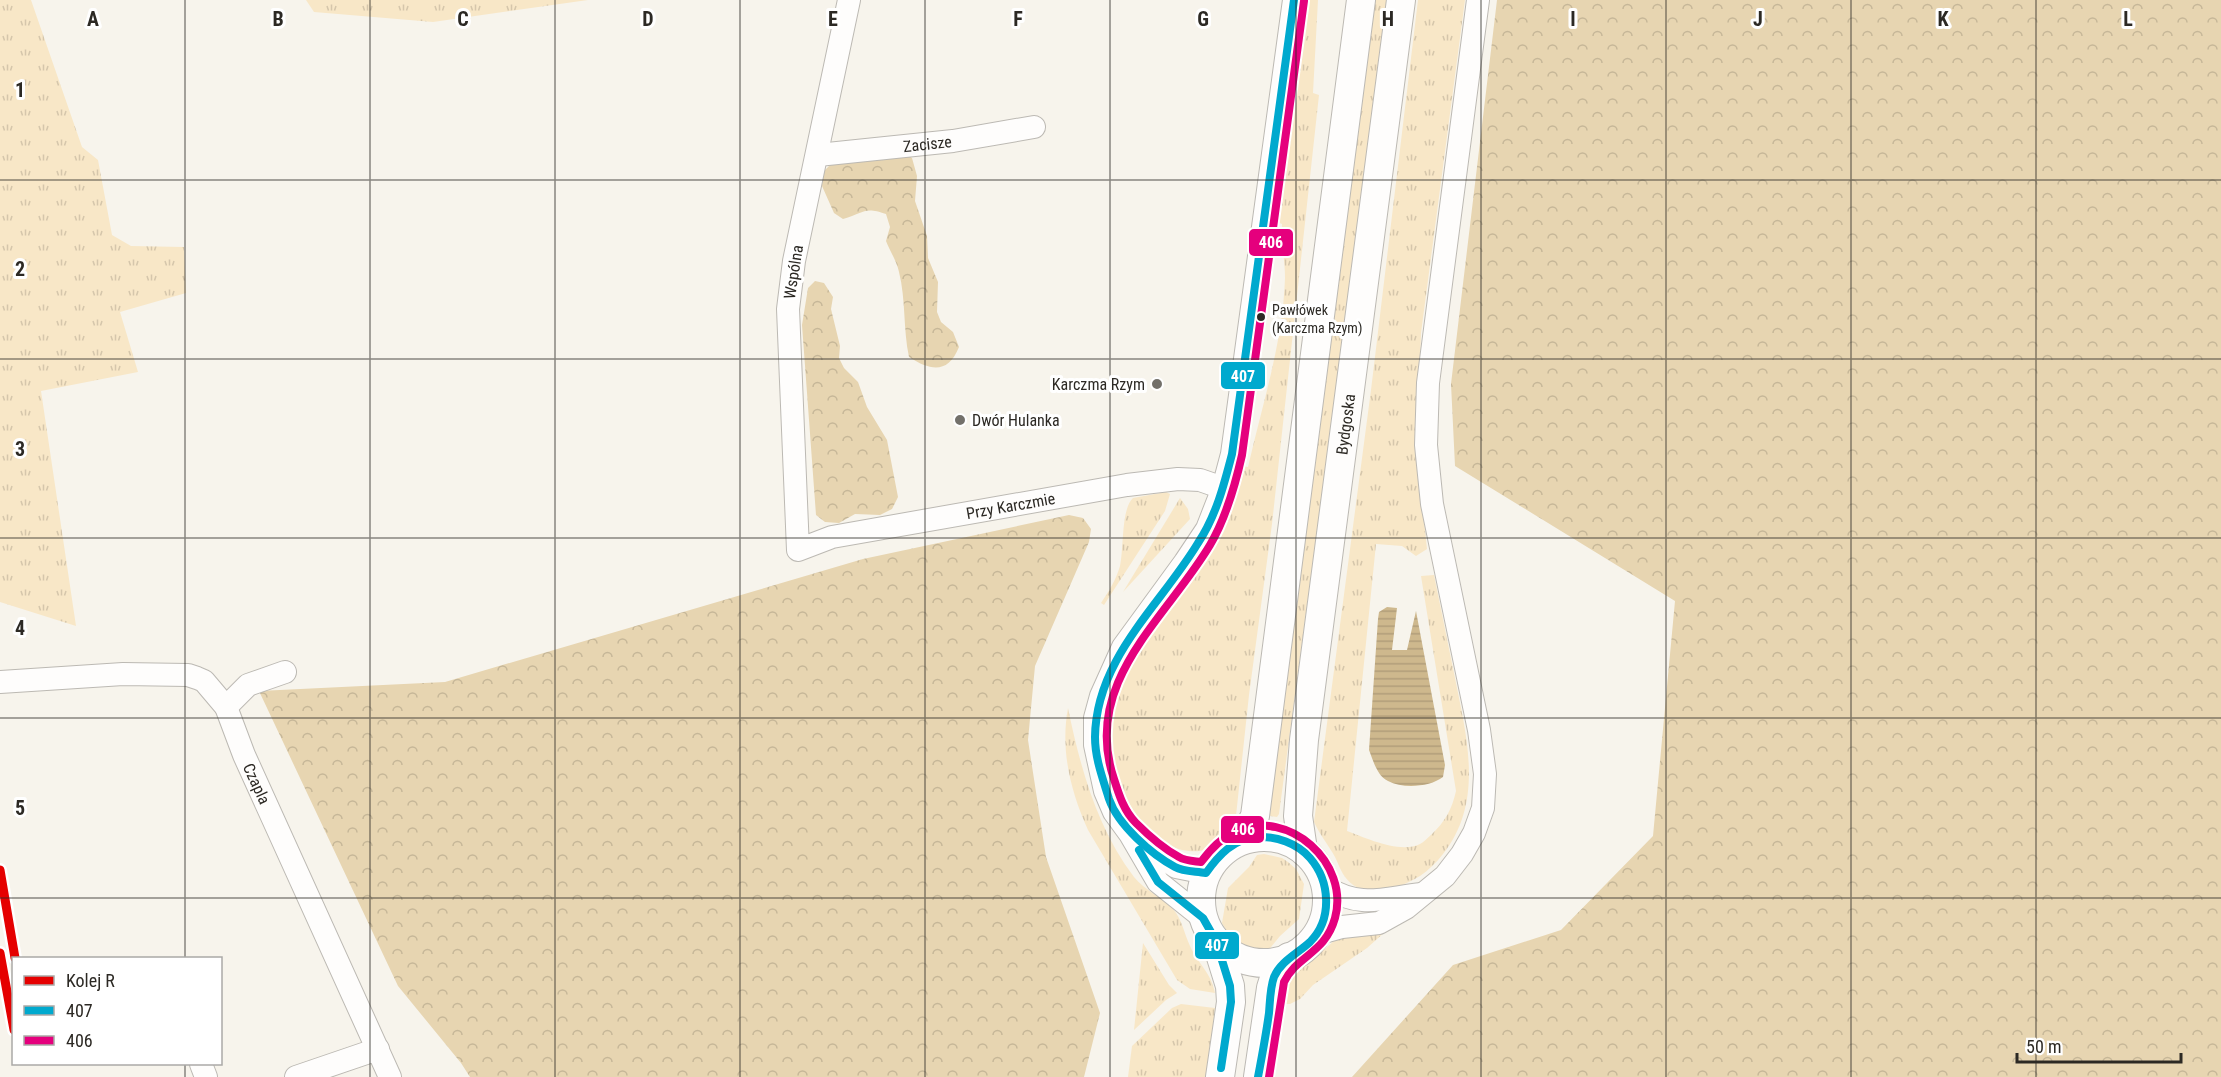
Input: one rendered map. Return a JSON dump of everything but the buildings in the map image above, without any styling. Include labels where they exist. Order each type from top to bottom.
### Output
[{"type":"main road","points":[[1220,1077],[1231,1002],[1230,986],[1210,930],[1201,895],[1206,873],[1219,855],[1249,828],[1255,816],[1361,0]]},
{"type":"main road","name":"Bydgoska","points":[[1303,850],[1298,816],[1303,751],[1401,0]]},
{"type":"main road","points":[[1210,930],[1231,954],[1250,961],[1270,963],[1289,957],[1305,948],[1317,934],[1324,919],[1327,903],[1321,873],[1303,850],[1288,841],[1270,837],[1253,837],[1236,842]]},
{"type":"main road","points":[[1258,1077],[1271,988],[1276,972],[1289,957]]},
{"type":"street","name":"Wspólna","points":[[798,550],[788,309],[794,261],[849,0]]},
{"type":"street","points":[[1210,930],[1158,882],[1130,834],[1114,812],[1105,791],[1095,745],[1095,718],[1101,696],[1123,646],[1207,528],[1223,488],[1232,454],[1294,0]]},
{"type":"street","points":[[1317,934],[1342,927],[1379,923],[1406,908],[1445,876],[1462,854],[1474,833],[1483,808],[1485,774],[1479,730],[1432,504],[1426,445],[1428,383],[1478,0]]},
{"type":"street","name":"Zacisze","points":[[818,155],[953,141],[1034,127]]},
{"type":"street","name":"Przy Karczmie","points":[[798,550],[832,537],[1127,484],[1178,479],[1200,480],[1223,488]]},
{"type":"street","points":[[226,707],[248,685],[285,672]]},
{"type":"street","name":"Czapla","points":[[0,682],[123,674],[188,675],[204,681],[226,707],[244,755],[390,1077]]},
{"type":"street","points":[[1130,834],[1176,867],[1206,873]]},
{"type":"street","points":[[1325,887],[1352,900],[1378,900],[1423,894]]},
{"type":"street","points":[[296,1077],[378,1049]]},
{"type":"green space","points":[[0,0],[31,0],[82,147],[98,160],[112,235],[131,246],[184,247],[186,293],[120,312],[138,372],[41,391],[76,626],[0,602]]},
{"type":"green space","points":[[306,0],[588,0],[433,22],[314,12]]},
{"type":"green space","points":[[1305,0],[1318,0],[1313,93],[1319,95],[1272,524],[1249,695],[1235,825],[1213,847],[1199,851],[1182,850],[1166,843],[1151,832],[1129,803],[1118,776],[1111,747],[1113,702],[1120,680],[1152,628],[1188,579],[1211,542],[1243,466],[1248,467],[1271,374],[1283,302],[1285,278],[1282,224],[1275,221]]},
{"type":"green space","points":[[1374,0],[1388,0],[1277,817],[1270,816],[1269,812]]},
{"type":"green space","points":[[1418,0],[1465,0],[1421,333],[1417,454],[1427,549],[1416,556],[1402,546],[1376,544],[1347,831],[1383,844],[1412,847],[1423,842],[1440,825],[1454,798],[1456,791],[1421,576],[1434,575],[1464,724],[1469,769],[1468,791],[1464,813],[1456,834],[1432,866],[1414,880],[1384,891],[1371,891],[1358,888],[1347,880],[1314,822],[1371,390]]},
{"type":"green space","points":[[1497,0],[2221,0],[2221,1077],[1352,1077],[1453,965],[1561,930],[1653,836],[1675,601],[1455,466],[1451,384]]},
{"type":"green space","points":[[905,153],[912,158],[917,176],[915,201],[927,236],[928,258],[938,282],[937,312],[941,322],[953,332],[959,347],[955,356],[944,366],[932,367],[909,357],[901,283],[897,264],[886,241],[890,227],[886,214],[868,210],[843,219],[834,213],[822,186],[823,172],[832,163]]},
{"type":"green space","points":[[815,281],[824,283],[833,297],[831,309],[840,346],[839,358],[844,368],[858,382],[867,407],[887,440],[898,497],[892,509],[880,515],[855,514],[839,523],[825,522],[816,515],[802,325],[808,288]]},
{"type":"green space","points":[[1166,492],[1170,494],[1165,511],[1104,605],[1101,603],[1120,566],[1126,511],[1129,503],[1133,498]]},
{"type":"green space","points":[[1180,498],[1188,509],[1190,519],[1123,592]]},
{"type":"green space","points":[[1069,515],[1083,518],[1091,529],[1089,542],[1035,666],[1028,740],[1046,857],[1100,1013],[1084,1077],[470,1077],[398,986],[259,691],[445,682],[863,559]]},
{"type":"green space","points":[[1068,708],[1084,774],[1110,838],[1134,877],[1176,913],[1193,952],[1211,979],[1215,993],[1190,989],[1177,980],[1088,830],[1072,786],[1066,755]]},
{"type":"green space","points":[[1264,854],[1282,858],[1288,862],[1296,869],[1304,884],[1299,919],[1280,936],[1267,952],[1245,949],[1228,934],[1222,923],[1228,888],[1249,867],[1257,855]]},
{"type":"green space","points":[[1395,923],[1367,948],[1313,985],[1300,999],[1290,1004],[1283,1004],[1294,975],[1334,941]]},
{"type":"green space","points":[[1143,943],[1169,985],[1177,993],[1166,1000],[1134,1030]]},
{"type":"green space","points":[[1181,1004],[1215,1008],[1207,1077],[1128,1077],[1132,1046],[1172,1008]]},
{"type":"shaded area","points":[[1387,607],[1397,608],[1392,650],[1407,650],[1416,611],[1445,765],[1443,777],[1424,785],[1394,784],[1384,779],[1369,750],[1378,619],[1379,612]]},
{"type":"rail line","name":"R","points":[[0,870],[15,957]]},
{"type":"rail line","name":"R","points":[[0,953],[12,1019]]},
{"type":"transit line","name":"407","points":[[1258,1077],[1274,977],[1285,962],[1310,942],[1323,922],[1325,889],[1317,867],[1305,853],[1293,844],[1257,837],[1234,844],[1221,854],[1206,873],[1175,867],[1136,838],[1113,809],[1100,769],[1095,737],[1098,709],[1106,682],[1133,634],[1204,533],[1219,500],[1229,466],[1294,0]]},
{"type":"transit line","name":"406","points":[[1269,1077],[1284,982],[1296,966],[1318,947],[1330,930],[1335,918],[1337,898],[1333,878],[1324,860],[1311,845],[1295,834],[1276,827],[1256,826],[1236,831],[1217,844],[1201,862],[1173,854],[1136,823],[1128,813],[1114,779],[1107,744],[1109,712],[1118,682],[1133,653],[1216,535],[1236,478],[1242,455],[1304,1]]},
{"type":"transit line","name":"407","points":[[1139,850],[1158,882],[1203,918],[1216,941],[1230,986],[1231,1002],[1221,1068]]},
{"type":"place","name":"Pawłówek (Karczma Rzym)","points":[[1261,317]]},
{"type":"place","name":"Karczma Rzym","points":[[1157,384]]},
{"type":"place","name":"Dwór Hulanka","points":[[960,420]]}]
